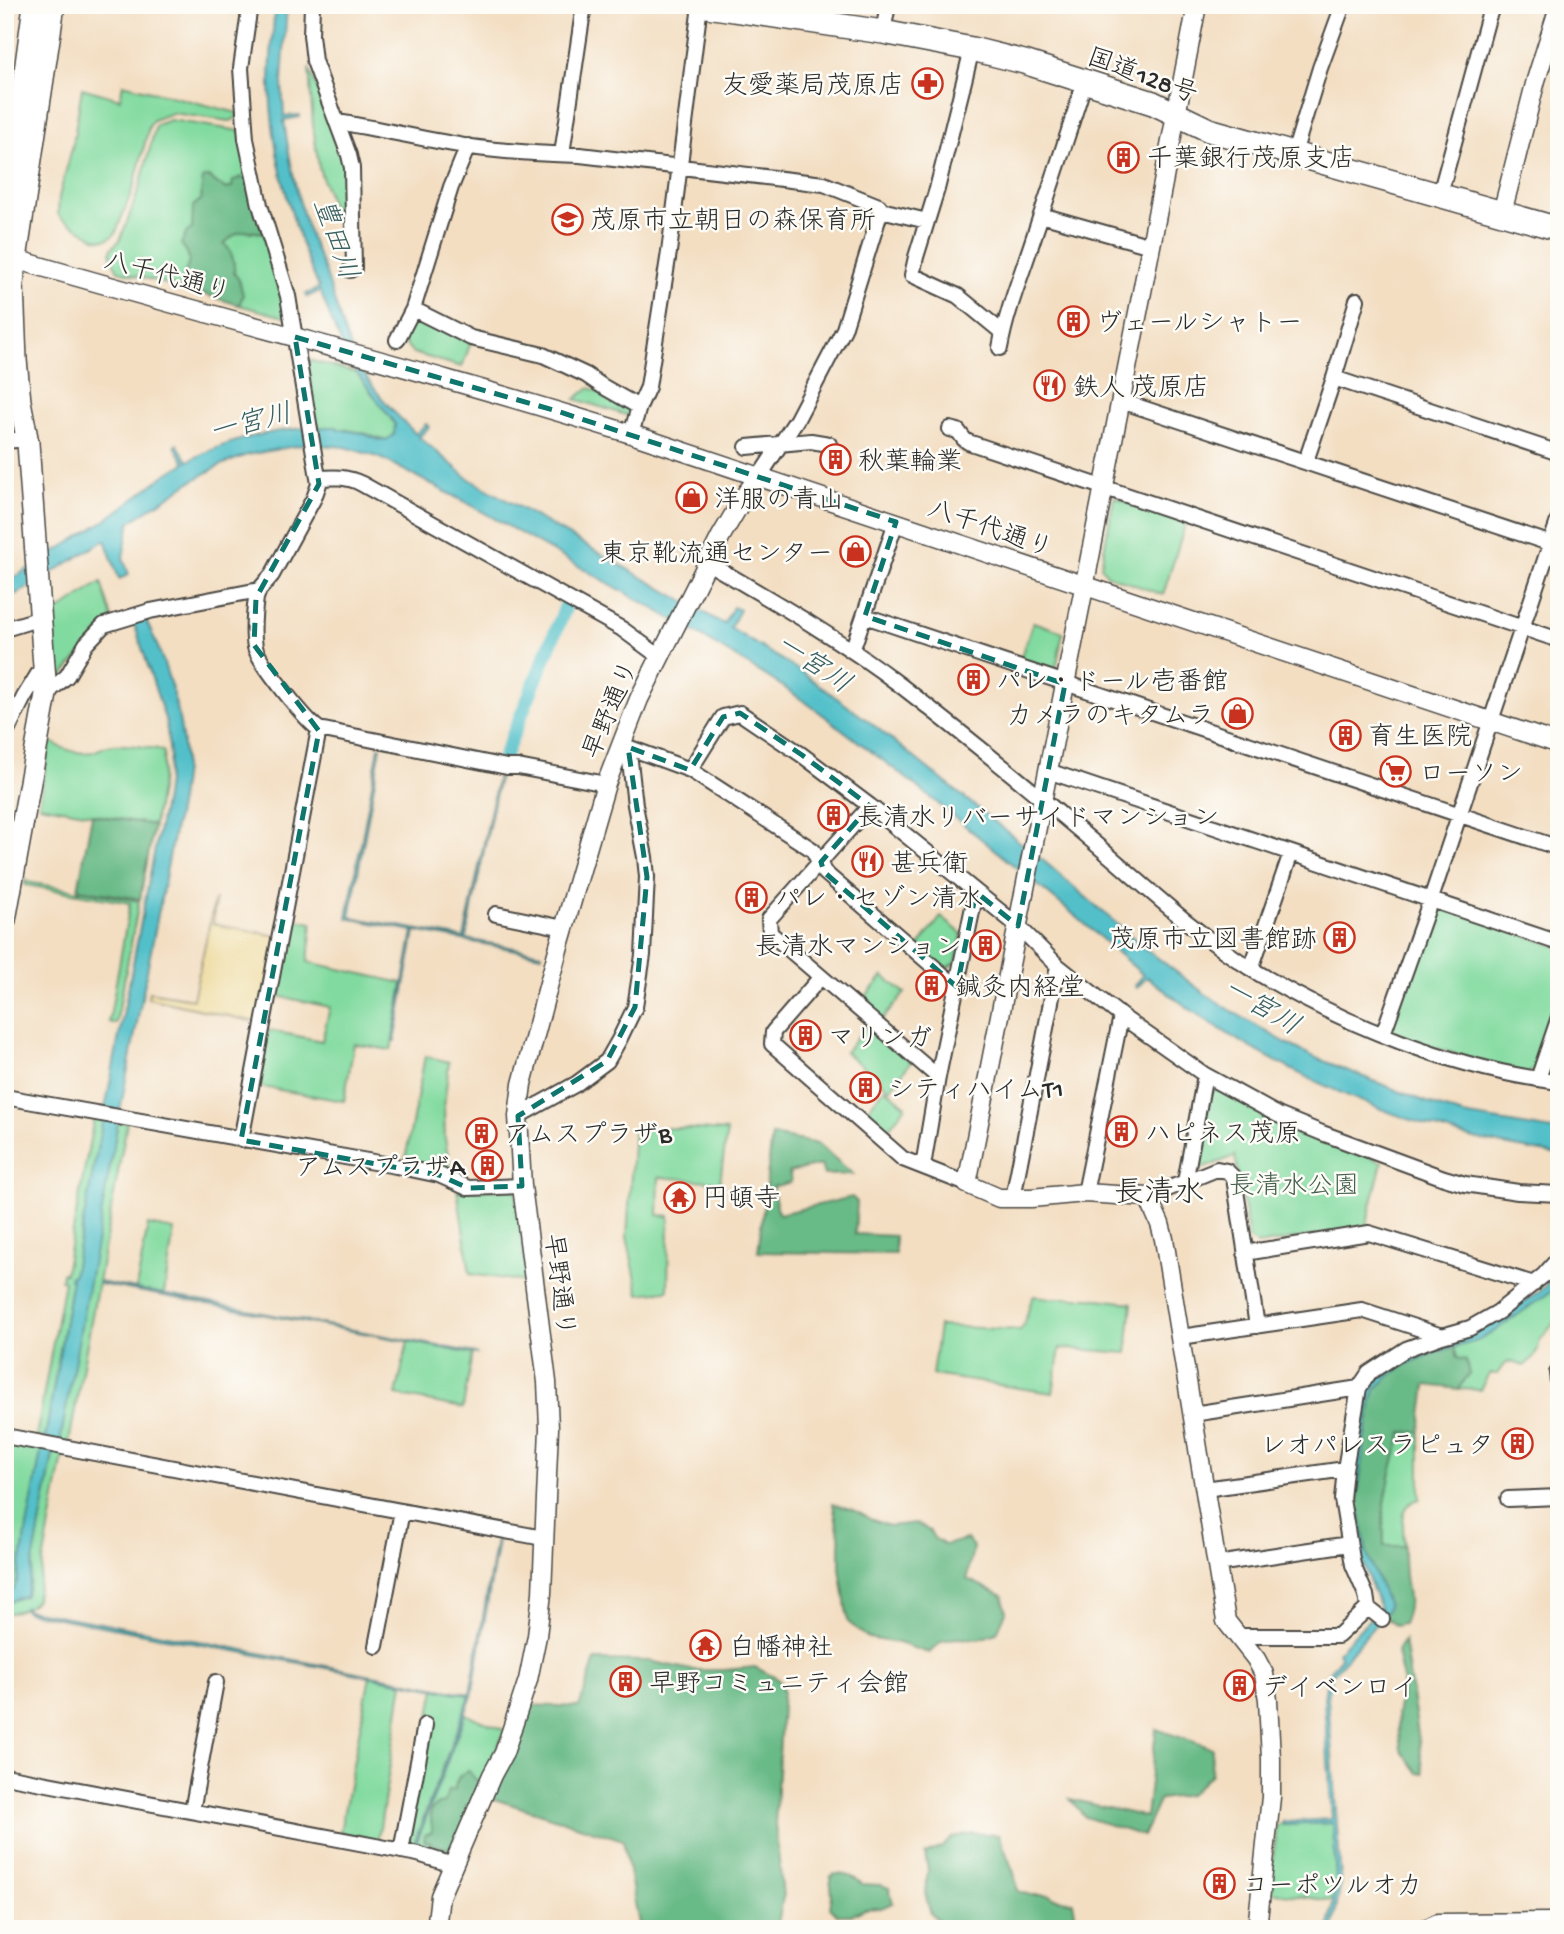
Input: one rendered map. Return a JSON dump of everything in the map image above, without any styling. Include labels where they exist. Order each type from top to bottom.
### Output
[{"type":"highway","points":[[5,223],[35,5]]},
{"type":"highway","points":[[10,258],[53,5]]},
{"type":"highway","name":"国道128号","points":[[704,6],[883,32],[1024,62],[1153,103],[1209,130],[1559,229]]},
{"type":"main road","points":[[10,258],[20,401]]},
{"type":"main road","points":[[5,351],[28,439],[46,694],[5,920]]},
{"type":"street","points":[[250,5],[242,68],[245,127],[254,180],[301,339],[304,395],[317,477],[314,498],[272,575],[259,590],[255,606],[256,650],[302,712],[319,729],[606,784]]},
{"type":"street","points":[[313,5],[310,35],[314,61],[352,168],[354,268],[350,270]]},
{"type":"street","points":[[562,154],[584,5]]},
{"type":"street","points":[[883,32],[888,5]]},
{"type":"street","points":[[967,1184],[1196,5]]},
{"type":"street","points":[[1296,154],[1308,104],[1343,5]]},
{"type":"street","points":[[1440,194],[1493,5]]},
{"type":"street","points":[[631,434],[648,387],[704,6]]},
{"type":"street","points":[[1502,213],[1556,10]]},
{"type":"street","points":[[972,49],[937,190],[912,275],[958,296],[1003,333]]},
{"type":"street","points":[[1000,348],[1085,81]]},
{"type":"street","points":[[337,122],[468,146],[680,166],[824,184],[879,206],[881,210],[928,221]]},
{"type":"street","points":[[397,340],[414,309],[451,187],[468,146]]},
{"type":"street","points":[[881,210],[844,329],[782,445],[747,492],[706,568],[852,651],[899,684],[1041,806],[1192,926],[1251,969],[1310,1003],[1383,1034],[1484,1069],[1559,1082]]},
{"type":"street","points":[[1041,215],[1151,246]]},
{"type":"street","name":"八千代通り","points":[[10,258],[631,434],[1559,744]]},
{"type":"street","points":[[1307,461],[1335,378],[1357,300]]},
{"type":"street","points":[[414,309],[471,338],[543,355],[586,375],[639,407]]},
{"type":"street","points":[[1335,378],[1559,453]]},
{"type":"street","points":[[1121,401],[1554,545]]},
{"type":"street","points":[[950,429],[958,431],[968,442],[1559,640]]},
{"type":"street","points":[[5,440],[28,439]]},
{"type":"street","points":[[747,447],[811,441],[829,444]]},
{"type":"street","points":[[317,477],[340,477],[362,484],[622,629],[661,655]]},
{"type":"street","points":[[1383,1034],[1432,899],[1522,628],[1554,545],[1559,519]]},
{"type":"street","points":[[852,651],[896,522]]},
{"type":"street","name":"早野通り","points":[[436,1929],[440,1896],[504,1753],[528,1679],[542,1593],[549,1428],[547,1382],[522,1186],[518,1116],[522,1084],[606,784],[639,699],[706,568]]},
{"type":"street","points":[[46,694],[67,676],[92,636],[104,625],[150,611],[259,590]]},
{"type":"street","points":[[5,629],[40,614]]},
{"type":"street","points":[[865,616],[1559,848]]},
{"type":"street","points":[[5,735],[44,664]]},
{"type":"street","points":[[690,770],[723,717],[740,713],[870,806],[976,892],[1019,919],[1058,966],[1121,1016],[1205,1075],[1278,1115],[1444,1178],[1518,1192],[1559,1194]]},
{"type":"street","points":[[241,1139],[319,729]]},
{"type":"street","points":[[622,745],[690,770],[813,850],[824,872],[957,987]]},
{"type":"street","points":[[518,1116],[576,1084],[607,1061],[635,1007],[643,955],[648,877],[630,761],[622,745]]},
{"type":"street","points":[[1048,771],[1559,943]]},
{"type":"street","points":[[870,806],[769,919],[770,933],[938,1077]]},
{"type":"street","points":[[1251,969],[1291,853]]},
{"type":"street","points":[[923,1166],[938,1077],[976,892]]},
{"type":"street","points":[[496,914],[564,928]]},
{"type":"street","points":[[1013,1198],[1058,966]]},
{"type":"street","points":[[820,978],[773,1032],[772,1044],[903,1159],[999,1198],[1086,1193],[1148,1197],[1217,1169],[1227,1171],[1234,1178],[1257,1326]]},
{"type":"street","points":[[1086,1193],[1121,1016]]},
{"type":"street","points":[[1538,1079],[1559,1017]]},
{"type":"street","points":[[1185,1182],[1205,1075]]},
{"type":"street","points":[[5,1097],[396,1166],[439,1175],[468,1188],[522,1186]]},
{"type":"street","points":[[1148,1197],[1164,1239],[1226,1621],[1256,1659],[1264,1674],[1268,1700],[1271,1797],[1257,1929]]},
{"type":"street","points":[[1245,1253],[1370,1233],[1534,1284]]},
{"type":"street","points":[[1238,1636],[1338,1636],[1374,1613],[1353,1565],[1342,1499],[1359,1388],[1369,1373],[1406,1349],[1470,1328],[1523,1297],[1559,1258]]},
{"type":"street","points":[[1181,1337],[1362,1310],[1442,1336]]},
{"type":"street","points":[[1557,1373],[1559,1390]]},
{"type":"street","points":[[1193,1414],[1359,1388]]},
{"type":"street","points":[[5,1436],[543,1538]]},
{"type":"street","points":[[1205,1489],[1345,1469]]},
{"type":"street","points":[[1508,1499],[1559,1497]]},
{"type":"street","points":[[376,1646],[402,1511]]},
{"type":"street","points":[[1217,1564],[1349,1544]]},
{"type":"street","points":[[192,1811],[216,1682]]},
{"type":"street","points":[[401,1851],[425,1725]]},
{"type":"street","points":[[5,1776],[418,1854],[453,1865]]},
{"type":"street","points":[[1424,1929],[1438,1923],[1559,1922]]},
{"type":"highlighted area","points":[[295,337],[557,411],[896,522],[865,616],[1065,684],[1018,926],[976,892],[957,987],[824,872],[821,862],[870,806],[802,755],[740,713],[723,717],[690,770],[628,747],[647,877],[635,1007],[607,1061],[518,1116],[522,1186],[468,1188],[439,1175],[241,1140],[319,731],[254,645],[256,598],[319,484]]},
{"type":"green space","points":[[309,68],[347,164],[350,261],[319,168]]},
{"type":"green space","points":[[123,84],[238,113],[238,116],[229,121],[172,113],[153,120],[134,186],[116,232],[109,238],[101,239],[61,218],[58,214],[59,197],[73,144],[82,88],[120,99]]},
{"type":"green space","points":[[170,120],[240,131],[250,182],[226,189],[208,177],[206,180],[202,199],[193,206],[193,222],[187,251],[190,260],[183,279],[186,289],[118,271],[111,258],[111,249],[120,240],[139,189],[156,125]]},
{"type":"green space","points":[[208,177],[226,189],[232,187],[233,181],[241,177],[250,182],[264,233],[242,232],[224,244],[231,253],[234,273],[243,295],[239,305],[186,289],[184,281],[189,257],[181,244],[187,232],[192,229],[193,206],[202,199],[203,178]]},
{"type":"green space","points":[[243,231],[264,233],[288,318],[239,305],[243,295],[234,273],[231,253],[224,244],[234,234]]},
{"type":"green space","points":[[413,317],[471,342],[462,367],[413,353],[402,340]]},
{"type":"green space","points":[[309,360],[357,373],[395,424],[393,436],[387,440],[337,427],[315,428],[304,364]]},
{"type":"green space","points":[[589,388],[604,393],[631,409],[629,416],[575,399]]},
{"type":"green space","points":[[1114,497],[1186,522],[1163,595],[1107,575],[1101,566]]},
{"type":"green space","points":[[101,582],[112,618],[63,675],[55,679],[53,615]]},
{"type":"green space","points":[[1033,622],[1063,632],[1055,674],[1019,662]]},
{"type":"green space","points":[[50,741],[81,753],[119,745],[164,752],[154,825],[39,805]]},
{"type":"green space","points":[[92,815],[154,825],[140,899],[78,889]]},
{"type":"green space","points":[[25,880],[139,901],[116,1024],[109,1022],[130,903],[25,885]]},
{"type":"green space","points":[[1441,907],[1559,947],[1559,1005],[1538,1067],[1527,1074],[1396,1037],[1391,1026],[1431,914]]},
{"type":"green space","points":[[941,917],[962,934],[956,963],[944,969],[919,946]]},
{"type":"green space","points":[[288,918],[312,923],[308,962],[403,983],[391,1050],[354,1044],[344,1101],[256,1086],[267,1030],[322,1041],[330,1007],[273,995]]},
{"type":"green space","points":[[883,976],[905,993],[881,1021],[860,1003]]},
{"type":"green space","points":[[868,1025],[911,1062],[890,1089],[845,1052]]},
{"type":"green space","points":[[425,1056],[449,1062],[444,1107],[445,1139],[452,1177],[404,1165]]},
{"type":"green space","points":[[885,1088],[906,1106],[883,1136],[862,1116]]},
{"type":"green space","name":"長清水公園","points":[[1220,1088],[1382,1162],[1366,1227],[1258,1245],[1249,1239],[1235,1156],[1204,1168],[1194,1160],[1207,1094]]},
{"type":"green space","points":[[94,1118],[103,1119],[73,1277],[70,1277],[72,1280],[45,1438],[36,1437],[64,1281],[61,1280],[62,1273],[65,1273]]},
{"type":"green space","points":[[118,1122],[127,1123],[69,1443],[60,1442],[86,1283]]},
{"type":"green space","points":[[634,1129],[727,1131],[720,1182],[659,1177],[658,1215],[669,1216],[668,1289],[639,1294],[627,1237]]},
{"type":"green space","points":[[772,1135],[818,1144],[853,1174],[824,1175],[821,1165],[789,1172],[791,1182],[772,1187],[779,1214],[852,1197],[857,1202],[855,1234],[895,1236],[895,1254],[758,1252]]},
{"type":"green space","points":[[457,1189],[516,1190],[527,1282],[470,1274]]},
{"type":"green space","points":[[148,1225],[174,1230],[164,1294],[136,1289]]},
{"type":"green space","points":[[1550,1291],[1559,1295],[1559,1317],[1540,1340],[1533,1358],[1524,1366],[1505,1363],[1497,1374],[1489,1374],[1480,1390],[1459,1389],[1469,1374],[1457,1358],[1454,1347]]},
{"type":"green space","points":[[1034,1296],[1132,1303],[1127,1353],[1060,1348],[1053,1393],[932,1375],[939,1326],[1020,1330]]},
{"type":"green space","points":[[408,1341],[472,1354],[463,1408],[396,1395]]},
{"type":"green space","points":[[1454,1347],[1457,1358],[1466,1360],[1469,1374],[1459,1389],[1426,1385],[1420,1432],[1402,1433],[1390,1476],[1383,1514],[1384,1546],[1404,1546],[1408,1599],[1403,1624],[1395,1626],[1383,1615],[1367,1555],[1357,1499],[1372,1395],[1377,1386],[1395,1370],[1419,1358]]},
{"type":"green space","points":[[1402,1432],[1420,1432],[1420,1499],[1405,1511],[1404,1546],[1384,1547],[1383,1514]]},
{"type":"green space","points":[[5,1440],[42,1447],[17,1581],[14,1589],[5,1593],[13,1555],[5,1553]]},
{"type":"green space","points":[[54,1449],[64,1451],[36,1599],[18,1611],[5,1614],[5,1603],[25,1596],[28,1590]]},
{"type":"green space","points":[[833,1504],[890,1526],[915,1523],[930,1531],[934,1538],[945,1545],[967,1539],[973,1547],[967,1579],[1003,1596],[1006,1612],[997,1633],[979,1639],[955,1638],[941,1642],[929,1653],[898,1643],[868,1638],[848,1622],[840,1568],[840,1540]]},
{"type":"green space","points":[[1404,1640],[1424,1774],[1418,1773],[1401,1750],[1397,1717],[1403,1679],[1397,1653]]},
{"type":"green space","points":[[595,1660],[650,1661],[691,1670],[755,1667],[778,1679],[783,1689],[775,1824],[783,1897],[777,1929],[640,1929],[623,1840],[491,1798],[528,1705],[579,1707]]},
{"type":"green space","points":[[370,1676],[403,1683],[378,1840],[340,1832]]},
{"type":"green space","points":[[435,1688],[470,1695],[413,1846],[406,1845]]},
{"type":"green space","points":[[465,1714],[505,1730],[453,1850],[440,1853],[415,1846]]},
{"type":"green space","points":[[1156,1729],[1212,1748],[1211,1774],[1189,1795],[1160,1799],[1143,1836],[1085,1817],[1070,1799],[1146,1817]]},
{"type":"green space","points":[[469,1771],[482,1784],[457,1841],[448,1849],[424,1841],[425,1835],[432,1832],[431,1810],[445,1802],[448,1791],[454,1790],[460,1775]]},
{"type":"green space","points":[[1333,1823],[1336,1881],[1333,1901],[1269,1892],[1277,1825]]},
{"type":"green space","points":[[972,1833],[999,1835],[1018,1891],[1031,1895],[1049,1895],[1073,1902],[1075,1912],[1072,1929],[948,1929],[931,1914],[925,1893],[928,1870],[925,1854],[942,1847],[953,1837]]},
{"type":"green space","points":[[835,1874],[850,1876],[862,1884],[889,1888],[893,1903],[881,1908],[865,1909],[852,1915],[837,1915],[830,1908],[830,1877]]},
{"type":"sand","points":[[215,899],[213,924],[277,936],[260,1023],[148,998],[149,992],[193,999]]},
{"type":"water","name":"一宮川","points":[[275,5],[287,5],[282,82],[284,116],[300,117],[284,120],[294,178],[310,236],[360,367],[385,402],[416,434],[426,424],[429,427],[419,437],[468,478],[724,624],[733,607],[740,610],[730,628],[800,671],[871,723],[1045,862],[1146,949],[1235,1013],[1314,1057],[1436,1106],[1463,1115],[1559,1131],[1559,1155],[1459,1135],[1376,1107],[1256,1051],[1218,1028],[1147,977],[1137,988],[1135,986],[1143,975],[1078,918],[919,788],[818,711],[695,632],[465,502],[381,458],[345,447],[306,444],[247,455],[190,482],[130,522],[123,557],[129,575],[119,579],[105,540],[5,600],[5,578],[15,577],[107,519],[185,463],[175,446],[177,444],[188,461],[241,439],[279,431],[337,427],[379,440],[386,440],[394,435],[395,424],[357,373],[336,332],[320,291],[307,297],[306,294],[319,288],[285,189],[272,112],[270,76]]},
{"type":"water","points":[[144,617],[176,704],[183,740],[184,769],[120,1111],[105,1109],[165,797],[170,756],[166,722],[133,620]]},
{"type":"water","points":[[379,747],[350,917],[464,938],[499,771],[466,939],[542,953],[415,931],[395,1041],[413,931],[347,918]]},
{"type":"water","points":[[103,1119],[118,1122],[60,1442],[45,1439],[72,1280],[70,1276],[73,1276]]},
{"type":"water","points":[[1559,1270],[1559,1280],[1550,1292],[1492,1333],[1477,1341],[1409,1363],[1376,1388],[1372,1399],[1357,1500],[1367,1554],[1388,1605],[1387,1611],[1332,1675],[1328,1698],[1341,1881],[1333,1929],[1329,1929],[1336,1881],[1333,1823],[1283,1825],[1282,1822],[1332,1819],[1324,1698],[1328,1673],[1341,1657],[1338,1652],[1380,1608],[1361,1559],[1350,1500],[1368,1387],[1375,1378],[1402,1359],[1473,1335],[1495,1322],[1545,1287]]},
{"type":"water","points":[[99,1284],[475,1353],[476,1354]]},
{"type":"water","points":[[42,1447],[54,1449],[28,1590],[25,1596],[5,1603],[5,1593],[14,1589],[17,1581]]},
{"type":"water","points":[[497,1534],[472,1696],[416,1844],[470,1695],[27,1612],[24,1609],[25,1607],[28,1610],[470,1694]]},
{"type":"waterway","points":[[504,757],[566,606]]},
{"type":"place","name":"友愛薬局茂原店","points":[[927,84]]},
{"type":"place","name":"千葉銀行茂原支店","points":[[1124,157]]},
{"type":"place","name":"茂原市立朝日の森保育所","points":[[567,219]]},
{"type":"place","name":"ヴェールシャトー","points":[[1073,321]]},
{"type":"place","name":"鉄人 茂原店","points":[[1050,386]]},
{"type":"place","name":"秋葉輪業","points":[[835,460]]},
{"type":"place","name":"洋服の青山","points":[[691,498]]},
{"type":"place","name":"東京靴流通センター","points":[[856,552]]},
{"type":"place","name":"パレ・ドール壱番館","points":[[973,680]]},
{"type":"place","name":"カメラのキタムラ","points":[[1237,714]]},
{"type":"place","name":"育生医院","points":[[1345,735]]},
{"type":"place","name":"ローソン","points":[[1396,772]]},
{"type":"place","name":"長清水リバーサイドマンション","points":[[834,816]]},
{"type":"place","name":"甚兵衛","points":[[867,862]]},
{"type":"place","name":"パレ・セゾン清水","points":[[752,897]]},
{"type":"place","name":"茂原市立図書館跡","points":[[1340,938]]},
{"type":"place","name":"長清水マンション","points":[[985,945]]},
{"type":"place","name":"鍼灸内経堂","points":[[932,986]]},
{"type":"place","name":"マリンガ","points":[[805,1036]]},
{"type":"place","name":"シティハイムT1","points":[[865,1088]]},
{"type":"place","name":"ハピネス茂原","points":[[1122,1132]]},
{"type":"place","name":"アムスプラザB","points":[[481,1133]]},
{"type":"place","name":"アムスプラザA","points":[[488,1166]]},
{"type":"place","name":"円頓寺","points":[[679,1197]]},
{"type":"place","name":"レオパレスラピュタ","points":[[1517,1444]]},
{"type":"place","name":"白幡神社","points":[[706,1646]]},
{"type":"place","name":"早野コミュニティ会館","points":[[626,1682]]},
{"type":"place","name":"デイベンロイ","points":[[1239,1686]]},
{"type":"place","name":"コーポツルオカ","points":[[1219,1884]]},
{"type":"district","name":"長清水","points":[[1159,1191]]},
{"type":"water label","name":"豊田川","points":[[338,238]]}]
